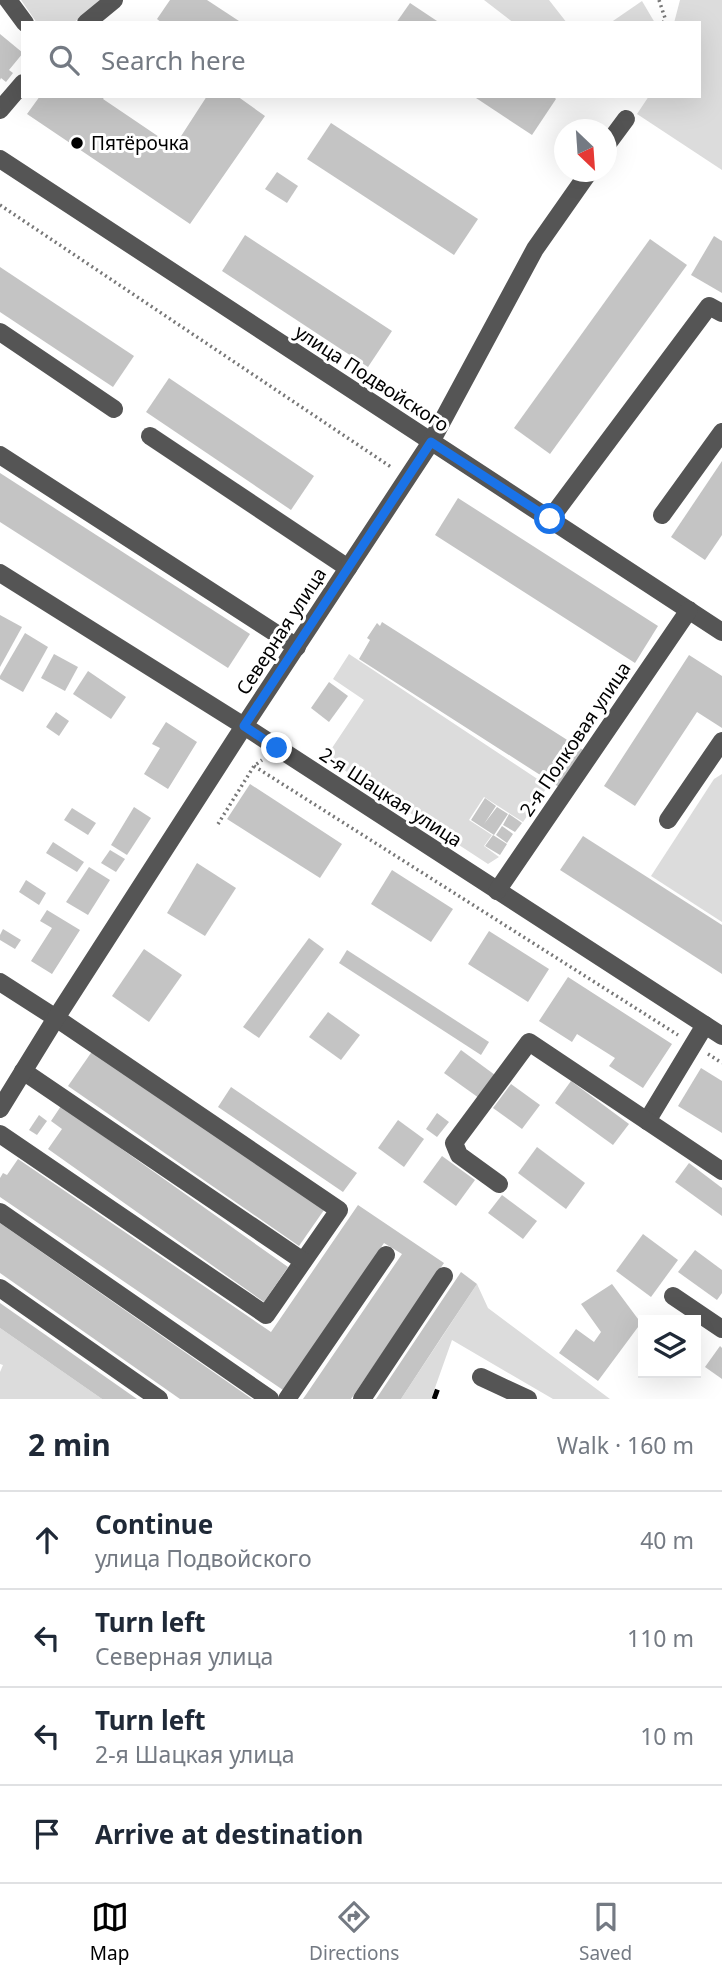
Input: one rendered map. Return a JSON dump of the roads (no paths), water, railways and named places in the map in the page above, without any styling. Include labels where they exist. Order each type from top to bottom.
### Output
[{"type":"street","points":[[8,0],[24,21]]},
{"type":"street","points":[[88,21],[114,0]]},
{"type":"street","points":[[0,110],[21,85]]},
{"type":"street","points":[[617,132],[626,119]]},
{"type":"street","name":"улица Подвойского","points":[[0,159],[722,632]]},
{"type":"street","name":"Северная улица","points":[[0,1109],[244,726],[431,442],[535,249],[582,182]]},
{"type":"street","points":[[550,519],[709,306],[722,313]]},
{"type":"street","points":[[0,332],[114,409]]},
{"type":"street","points":[[662,515],[722,432]]},
{"type":"street","points":[[150,436],[348,568]]},
{"type":"street","points":[[0,455],[297,647]]},
{"type":"street","name":"2-я Шацкая улица","points":[[0,573],[244,726],[722,1037]]},
{"type":"street","name":"2-я Полковая улица","points":[[497,891],[689,610]]},
{"type":"street","points":[[668,820],[722,741]]},
{"type":"street","points":[[0,982],[339,1210],[266,1315],[0,1134]]},
{"type":"street","points":[[648,1121],[705,1026]]},
{"type":"street","points":[[499,1184],[459,1155],[454,1143],[529,1042],[722,1171]]},
{"type":"street","points":[[23,1071],[303,1261]]},
{"type":"street","points":[[0,1212],[270,1399]]},
{"type":"street","points":[[287,1399],[386,1255]]},
{"type":"street","points":[[362,1399],[444,1276]]},
{"type":"street","points":[[0,1288],[159,1399]]},
{"type":"street","points":[[673,1296],[722,1329]]},
{"type":"street","points":[[481,1377],[528,1399]]},
{"type":"railway","points":[[434,1399],[438,1388]]},
{"type":"place","name":"Пятёрочка","points":[[77,143]]}]
